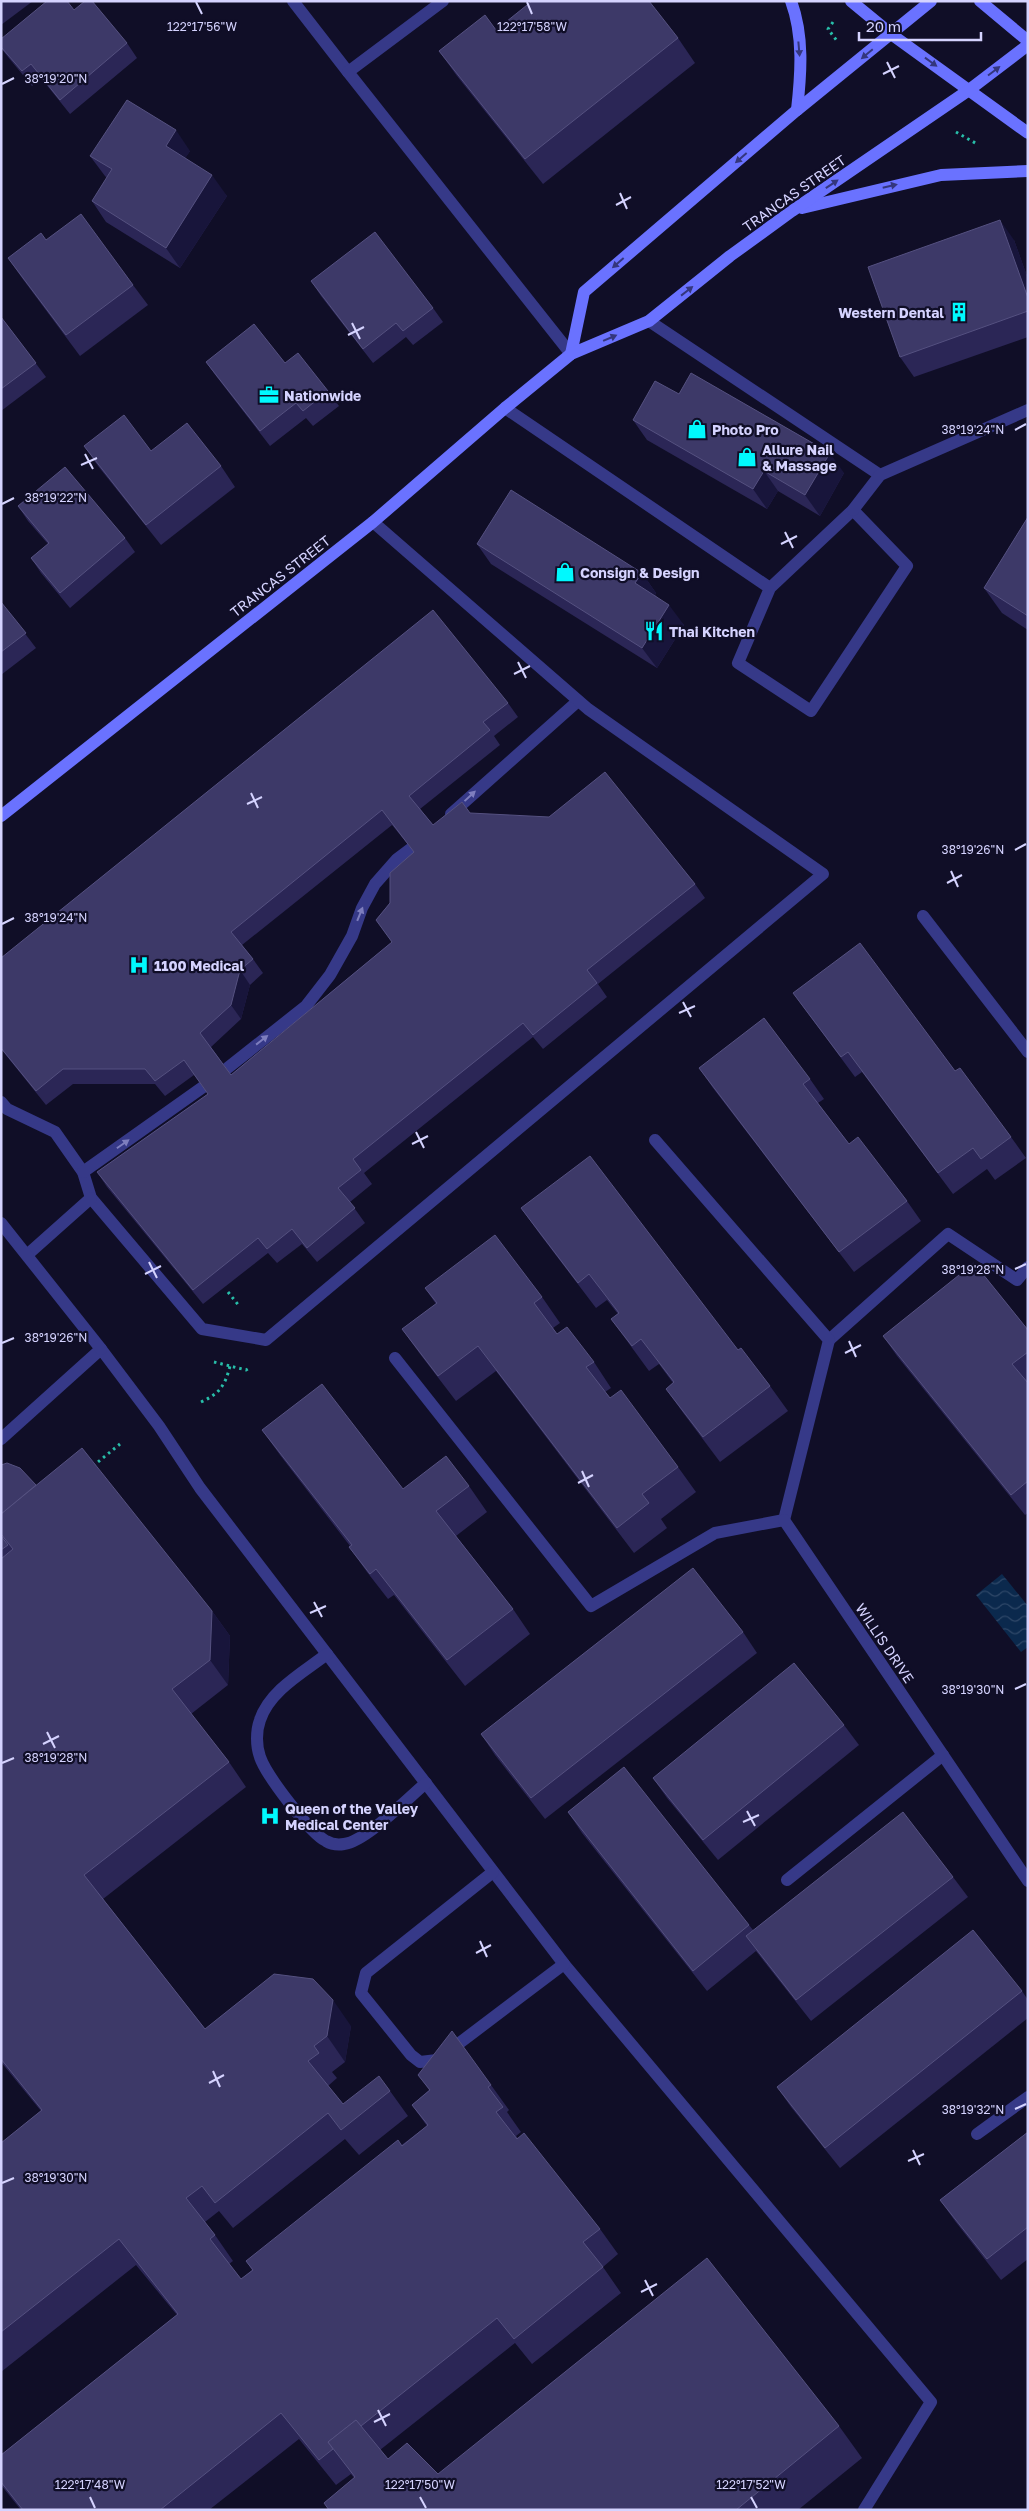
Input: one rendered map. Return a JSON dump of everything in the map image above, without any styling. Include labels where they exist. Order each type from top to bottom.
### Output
[{"type":"main road","points":[[791,1],[796,16],[801,71],[797,110]]},
{"type":"main road","points":[[851,1],[892,34],[1028,133]]},
{"type":"main road","points":[[571,354],[584,292],[797,110],[931,1]]},
{"type":"main road","points":[[980,1],[1028,41]]},
{"type":"main road","name":"TRANCAS STREET","points":[[1,816],[373,522],[505,408],[571,354],[648,321],[730,256],[792,211],[969,90],[1028,45]]},
{"type":"main road","points":[[792,211],[940,175],[1028,171]]},
{"type":"street","points":[[293,1],[571,354]]},
{"type":"street","points":[[348,72],[443,1]]},
{"type":"street","points":[[648,321],[880,475]]},
{"type":"street","points":[[505,408],[770,588]]},
{"type":"street","points":[[853,510],[907,566],[811,711],[738,663],[770,588],[853,510],[880,475],[1028,410]]},
{"type":"street","points":[[1,1102],[7,1109],[55,1132],[83,1172],[91,1198],[202,1329],[266,1340],[823,874],[578,701],[373,522]]},
{"type":"street","points":[[441,824],[578,701]]},
{"type":"street","points":[[224,1070],[306,1006],[330,975],[347,944],[362,908],[376,884],[397,859],[417,844]]},
{"type":"street","points":[[924,916],[1028,1052]]},
{"type":"street","points":[[83,1172],[203,1087]]},
{"type":"street","points":[[655,1140],[829,1340]]},
{"type":"street","points":[[27,1255],[91,1198]]},
{"type":"street","points":[[1,1224],[101,1349],[159,1426],[200,1488],[564,1964],[930,2402],[864,2510]]},
{"type":"street","points":[[395,1358],[591,1606],[714,1533],[784,1520],[829,1340],[948,1234],[1017,1280],[1028,1267]]},
{"type":"street","points":[[1,1439],[101,1349]]},
{"type":"street","name":"WILLIS DRIVE","points":[[784,1520],[1028,1881]]},
{"type":"street","points":[[327,1654],[282,1689],[268,1706],[260,1720],[257,1738],[260,1757],[272,1778],[313,1831],[325,1841],[336,1844],[358,1840],[426,1783]]},
{"type":"street","points":[[786,1880],[942,1755]]},
{"type":"street","points":[[493,1872],[366,1973],[361,1994],[411,2055],[420,2062],[437,2060],[564,1964]]},
{"type":"street","points":[[977,2134],[1028,2097]]},
{"type":"path","points":[[833,21],[828,29],[837,42]]},
{"type":"path","points":[[956,132],[981,147]]},
{"type":"path","points":[[201,1402],[216,1395],[227,1379],[230,1366]]},
{"type":"path","points":[[91,1467],[120,1444]]},
{"type":"water","points":[[1002,1574],[1028,1606],[1028,1647],[1021,1652],[976,1595]]},
{"type":"building","points":[[47,1],[67,1],[74,10],[85,1],[92,1],[127,43],[60,100],[31,64],[22,71],[1,47],[1,39]]},
{"type":"building","points":[[532,1],[649,1],[678,38],[525,159],[439,51],[485,15],[496,30]]},
{"type":"building","points":[[127,100],[176,130],[166,146],[212,175],[166,248],[92,201],[112,169],[90,156]]},
{"type":"building","points":[[81,214],[133,285],[66,335],[8,258],[41,233],[46,240]]},
{"type":"building","name":"Western Dental","points":[[1000,220],[1028,298],[1028,311],[900,357],[868,267]]},
{"type":"building","points":[[375,232],[433,308],[403,331],[396,323],[363,349],[311,281]]},
{"type":"building","points":[[1,317],[36,363],[1,389]]},
{"type":"building","points":[[254,324],[285,363],[298,353],[328,391],[303,411],[296,403],[260,431],[206,362]]},
{"type":"building","points":[[691,373],[830,453],[805,495],[764,471],[753,489],[633,420],[655,381],[679,394]]},
{"type":"building","points":[[124,415],[151,451],[187,423],[221,466],[146,525],[84,446]]},
{"type":"building","points":[[65,467],[125,538],[60,593],[31,558],[49,543],[18,506]]},
{"type":"building","points":[[511,490],[642,573],[635,583],[669,605],[642,648],[477,544]]},
{"type":"building","points":[[1028,517],[1028,616],[984,588]]},
{"type":"building","points":[[1,602],[26,633],[1,652]]},
{"type":"building","name":"1100 Medical","points":[[433,610],[508,703],[483,722],[490,730],[409,796],[433,825],[462,802],[470,813],[549,817],[605,772],[695,884],[587,970],[597,983],[533,1035],[523,1023],[353,1159],[361,1170],[338,1188],[355,1208],[307,1248],[292,1229],[267,1249],[258,1238],[193,1290],[97,1172],[208,1094],[184,1060],[155,1081],[145,1069],[63,1069],[36,1091],[1,1048],[1,958]],"holes":[[[382,810],[414,852],[390,873],[390,903],[376,920],[392,942],[231,1075],[200,1033],[231,1005],[240,970],[253,959],[231,932]]]},
{"type":"building","points":[[860,943],[955,1071],[960,1068],[1011,1137],[981,1159],[973,1148],[938,1173],[848,1052],[841,1057],[793,993]]},
{"type":"building","points":[[764,1018],[810,1079],[803,1084],[849,1144],[858,1137],[907,1201],[839,1252],[699,1068]]},
{"type":"building","points":[[590,1156],[738,1350],[741,1348],[770,1386],[703,1437],[666,1389],[674,1382],[641,1339],[632,1346],[611,1319],[619,1313],[589,1274],[578,1283],[521,1208]]},
{"type":"building","points":[[495,1235],[542,1297],[534,1303],[557,1334],[567,1327],[594,1362],[586,1367],[610,1398],[621,1390],[678,1467],[642,1494],[649,1503],[617,1528],[478,1346],[438,1376],[402,1329],[437,1303],[425,1288]]},
{"type":"building","points":[[974,1263],[1028,1330],[1028,1352],[1012,1364],[1028,1383],[1028,1481],[1011,1495],[883,1336]]},
{"type":"building","points":[[322,1384],[403,1489],[446,1456],[469,1486],[436,1511],[513,1609],[447,1660],[376,1569],[370,1574],[349,1547],[352,1545],[262,1430]]},
{"type":"building","points":[[82,1448],[212,1611],[210,1660],[172,1689],[229,1762],[84,1875],[205,2029],[274,1974],[313,1979],[333,2000],[327,2036],[314,2046],[319,2053],[308,2061],[343,2104],[379,2076],[390,2091],[341,2130],[328,2113],[215,2203],[202,2186],[186,2198],[215,2235],[210,2239],[241,2279],[253,2270],[246,2261],[398,2140],[402,2146],[428,2125],[412,2105],[430,2090],[418,2075],[452,2031],[491,2085],[488,2087],[503,2107],[496,2112],[517,2139],[524,2133],[600,2229],[583,2242],[603,2267],[514,2339],[497,2318],[361,2426],[356,2420],[328,2442],[333,2449],[319,2460],[281,2413],[160,2510],[23,2510],[1,2482],[1,2455],[178,2314],[119,2239],[1,2332],[1,2143],[42,2110],[1,2059],[1,1559],[13,1549],[1,1534],[1,1514]]},
{"type":"building","points":[[7,1463],[20,1468],[36,1485],[1,1514],[1,1465]]},
{"type":"building","points":[[1,1536],[8,1545],[1,1550]]},
{"type":"building","points":[[693,1568],[743,1632],[531,1798],[481,1734]]},
{"type":"building","points":[[794,1663],[844,1725],[703,1840],[653,1778]]},
{"type":"building","points":[[624,1767],[749,1925],[693,1971],[568,1812]]},
{"type":"building","points":[[903,1812],[953,1877],[796,2000],[746,1936]]},
{"type":"building","points":[[973,1930],[1022,1991],[825,2148],[777,2087]]},
{"type":"building","points":[[1028,2132],[1028,2227],[987,2259],[940,2200]]},
{"type":"building","points":[[707,2258],[839,2426],[736,2510],[329,2510],[324,2503],[355,2477],[328,2442],[356,2420],[388,2459],[407,2443],[438,2474]]},
{"type":"place","name":"Western Dental","points":[[959,312]]},
{"type":"place","name":"Nationwide","points":[[269,395]]},
{"type":"place","name":"Photo Pro","points":[[697,429]]},
{"type":"place","name":"Allure Nail & Massage","points":[[747,457]]},
{"type":"place","name":"Consign & Design","points":[[565,572]]},
{"type":"place","name":"Thai Kitchen","points":[[654,631]]},
{"type":"place","name":"1100 Medical","points":[[139,965]]},
{"type":"place","name":"Queen of the Valley Medical Center","points":[[270,1816]]}]
